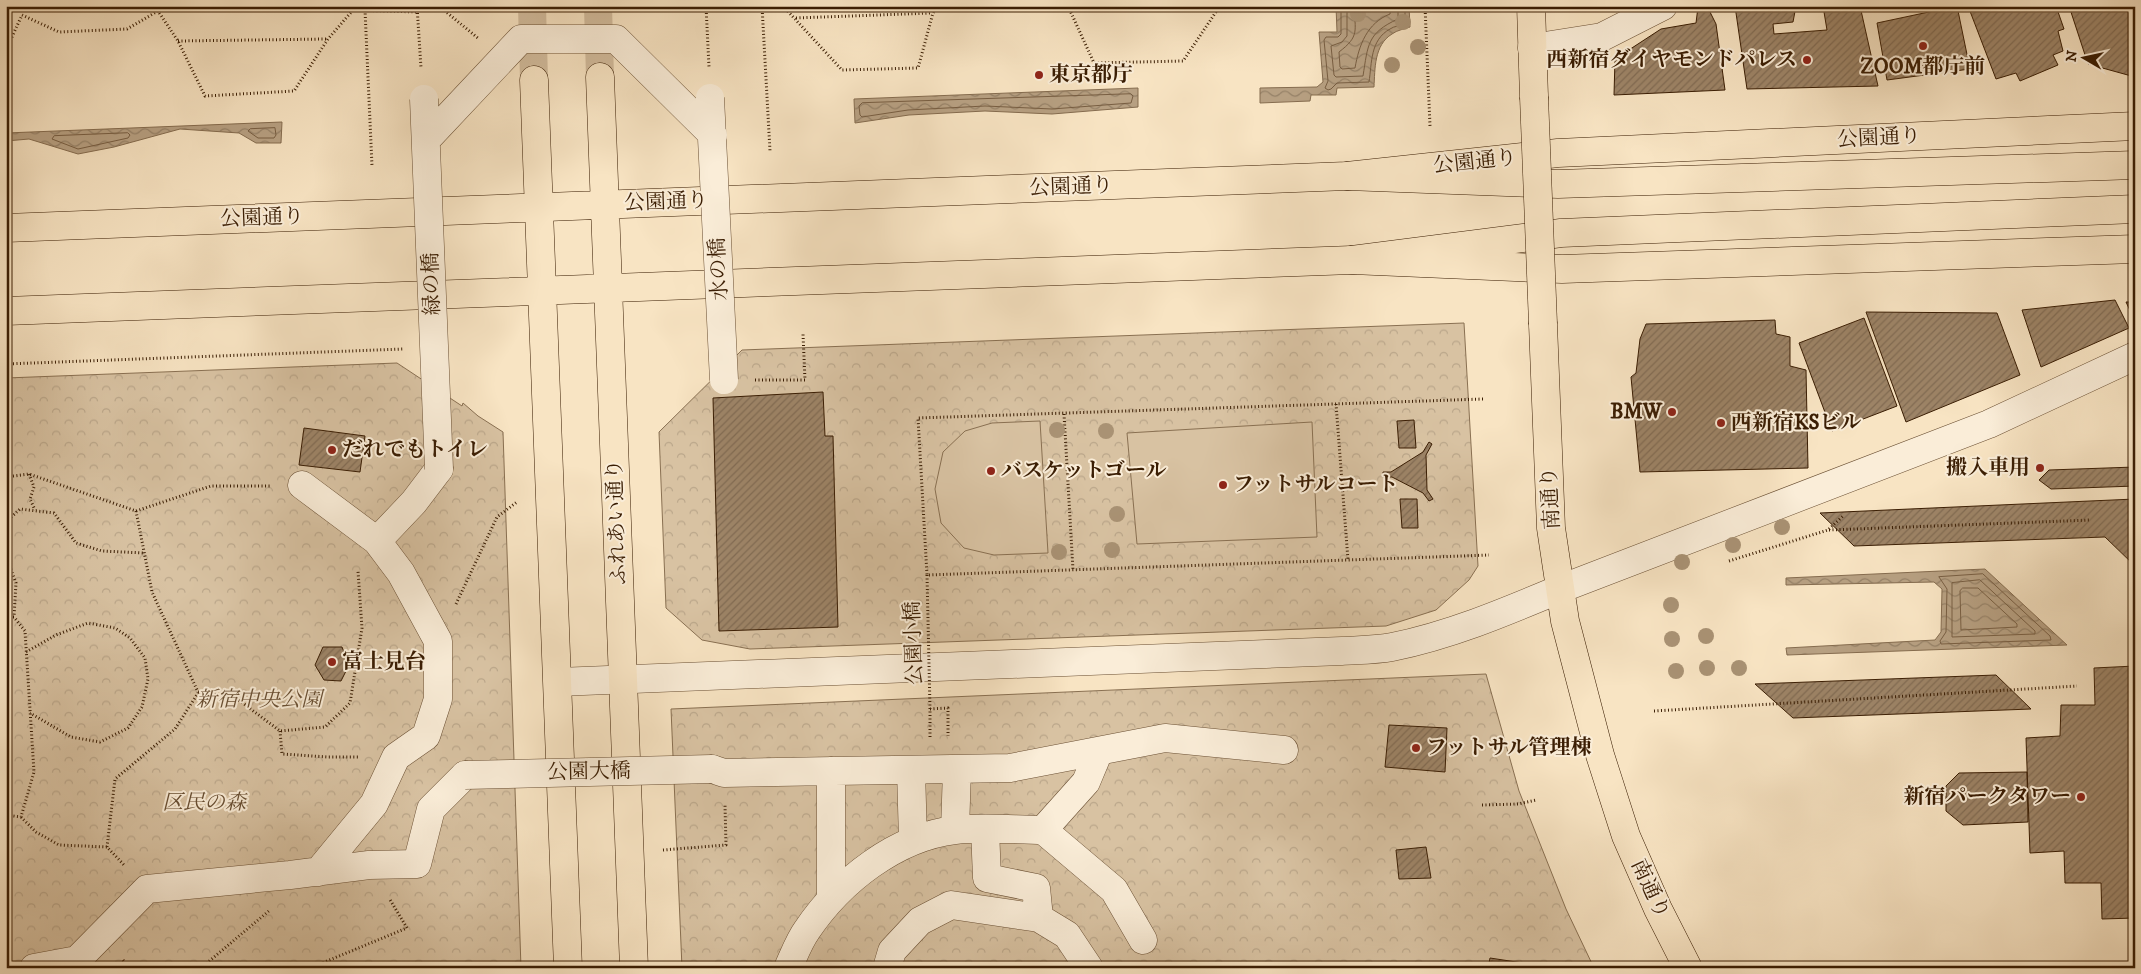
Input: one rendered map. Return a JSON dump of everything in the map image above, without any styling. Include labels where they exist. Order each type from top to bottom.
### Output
[{"type":"main road","name":"南通り","points":[[1531,6],[1551,528],[1564,621],[1595,736],[1626,836],[1658,909],[1688,968]]},
{"type":"main road","name":"ふれあい通り","points":[[600,77],[634,968]]},
{"type":"main road","points":[[534,80],[568,968]]},
{"type":"main road","name":"公園通り","points":[[6,228],[1347,176],[1558,153],[2135,126]]},
{"type":"main road","points":[[1347,176],[1558,184],[2135,165]]},
{"type":"main road","points":[[1352,260],[1561,233],[2135,209]]},
{"type":"main road","points":[[6,311],[1352,260],[1562,270],[2135,249]]},
{"type":"street","points":[[1532,48],[1602,37],[1663,6]]},
{"type":"street","points":[[426,140],[521,39],[616,39],[713,136]]},
{"type":"street","name":"水の橋","points":[[710,98],[724,380]]},
{"type":"street","name":"緑の橋","points":[[376,541],[414,502],[439,469],[424,99]]},
{"type":"street","points":[[558,682],[1342,651],[1391,647],[1450,632],[1492,617],[1989,424],[2135,356]]},
{"type":"street","points":[[302,486],[376,541],[401,573],[438,641],[438,699],[426,736],[396,758],[374,804],[318,872]]},
{"type":"street","name":"公園大橋","points":[[369,865],[418,864],[431,809],[465,775],[1010,768],[1165,738],[1284,750]]},
{"type":"street","points":[[1044,830],[1086,782],[1099,751]]},
{"type":"street","points":[[911,770],[913,840]]},
{"type":"street","points":[[955,830],[957,770]]},
{"type":"street","points":[[831,771],[831,898]]},
{"type":"street","points":[[985,829],[987,878],[1036,888],[1039,918]]},
{"type":"street","points":[[788,968],[806,931],[831,898],[868,866],[913,840],[955,830],[1044,830],[1114,890],[1143,940]]},
{"type":"street","points":[[34,968],[77,960],[147,889],[369,865]]},
{"type":"street","points":[[886,968],[892,951],[920,920],[951,905],[1039,918],[1067,935],[1089,968]]},
{"type":"path","points":[[417,6],[424,99]]},
{"type":"path","points":[[439,6],[503,58]]},
{"type":"path","points":[[710,98],[706,6],[717,6]]},
{"type":"path","points":[[762,6],[770,151]]},
{"type":"path","points":[[783,6],[842,70],[918,68],[933,13],[937,6]]},
{"type":"path","points":[[1140,6],[1069,8],[1094,63],[1183,61],[1220,6]]},
{"type":"path","points":[[1425,6],[1430,126]]},
{"type":"path","points":[[6,50],[22,15],[59,32],[127,30],[158,11],[178,41],[205,96],[294,91],[328,39],[353,10],[417,12]]},
{"type":"path","points":[[365,10],[372,166]]},
{"type":"path","points":[[796,18],[933,13]]},
{"type":"path","points":[[178,41],[328,39]]},
{"type":"path","points":[[724,380],[805,380],[803,334]]},
{"type":"path","points":[[6,364],[406,348]]},
{"type":"path","points":[[1073,570],[1064,414],[1482,399]]},
{"type":"path","points":[[1336,404],[1348,560]]},
{"type":"path","name":"公園小橋","points":[[930,709],[927,575],[918,418],[1064,414]]},
{"type":"path","points":[[29,474],[34,487],[30,500],[35,510]]},
{"type":"path","points":[[6,477],[29,474],[136,511],[211,486],[302,486]]},
{"type":"path","points":[[438,641],[497,517],[520,500]]},
{"type":"path","points":[[6,522],[20,509],[54,513],[76,543],[102,551],[144,553]]},
{"type":"path","points":[[136,511],[152,592],[198,692]]},
{"type":"path","points":[[1828,530],[2091,520]]},
{"type":"path","points":[[927,575],[1489,555]]},
{"type":"path","points":[[6,556],[16,583],[14,618],[24,631],[34,772],[21,817]]},
{"type":"path","points":[[198,692],[236,698],[280,731],[325,727],[350,703],[362,628],[358,570]]},
{"type":"path","points":[[6,617],[14,618]]},
{"type":"path","points":[[26,652],[56,635],[88,623],[115,628],[130,638],[145,658],[148,679],[142,707],[128,728],[100,742],[70,737],[30,713]]},
{"type":"path","points":[[1654,711],[2077,686]]},
{"type":"path","points":[[107,847],[115,779],[175,729],[198,692]]},
{"type":"path","points":[[280,731],[282,754],[328,757],[362,756]]},
{"type":"path","points":[[662,850],[726,845],[718,771]]},
{"type":"path","points":[[1482,805],[1518,804],[1536,800]]},
{"type":"path","points":[[6,815],[21,817],[36,832],[59,845],[107,847],[147,889]]},
{"type":"path","points":[[310,968],[407,928],[369,865]]},
{"type":"path","points":[[201,968],[291,892],[290,875]]},
{"type":"path","points":[[1829,968],[2017,966],[2021,968]]},
{"type":"green space","points":[[1464,323],[1478,566],[1469,580],[1436,610],[1386,626],[750,649],[702,640],[666,608],[659,432],[742,350]]},
{"type":"green space","name":"新宿中央公園","points":[[397,363],[462,406],[463,403],[478,416],[503,432],[521,968],[6,968],[6,378]]},
{"type":"green space","name":"バスケットゴール","points":[[1040,421],[1048,553],[994,555],[964,548],[941,523],[935,489],[943,452],[965,431],[992,423]]},
{"type":"green space","name":"フットサルコート","points":[[1312,422],[1317,537],[1137,544],[1127,433]]},
{"type":"green space","points":[[1486,674],[1519,791],[1566,909],[1594,968],[682,968],[671,709]]},
{"type":"water","points":[[1336,6],[1409,6],[1410,27],[1392,34],[1382,44],[1375,65],[1374,87],[1337,88],[1336,95],[1311,95],[1310,101],[1260,103],[1260,88],[1317,87],[1323,82],[1319,32],[1337,32]]},
{"type":"water","points":[[1138,88],[1138,107],[1052,114],[985,111],[909,115],[855,123],[854,99]]},
{"type":"water","points":[[282,122],[281,143],[256,143],[239,133],[180,129],[114,147],[78,154],[29,139],[6,141],[6,133]]},
{"type":"water","points":[[1985,569],[2067,645],[1787,655],[1786,648],[1935,640],[1941,632],[1942,589],[1934,582],[1786,585],[1786,578]]},
{"type":"building","points":[[1707,6],[1716,24],[1725,90],[1614,95],[1615,59],[1661,29],[1696,23],[1698,7]]},
{"type":"building","name":"西新宿ダイヤモンドパレス","points":[[1735,6],[1796,6],[1793,22],[1773,24],[1774,34],[1827,30],[1823,6],[1860,6],[1878,86],[1747,89]]},
{"type":"building","name":"ZOOM都庁前","points":[[1957,6],[1970,69],[1887,80],[1877,23]]},
{"type":"building","points":[[1968,6],[2056,6],[2064,29],[2058,31],[2063,51],[2053,55],[2058,65],[2020,81],[2016,73],[1996,79]]},
{"type":"building","points":[[2069,6],[2135,6],[2135,77],[2088,64]]},
{"type":"building","points":[[2115,300],[2129,328],[2041,367],[2022,310]]},
{"type":"building","points":[[2126,302],[2135,302],[2135,321]]},
{"type":"building","points":[[1866,312],[1997,313],[2020,375],[1906,422]]},
{"type":"building","points":[[1864,318],[1897,406],[1832,431],[1799,343]]},
{"type":"building","name":"西新宿KSビル","points":[[1775,320],[1776,334],[1790,337],[1790,366],[1806,370],[1808,468],[1640,472],[1631,377],[1636,373],[1640,339],[1646,324]]},
{"type":"building","points":[[823,392],[825,436],[833,436],[838,627],[719,631],[713,398]]},
{"type":"building","points":[[1414,420],[1416,448],[1399,448],[1397,421]]},
{"type":"building","name":"だれでもトイレ","points":[[304,428],[365,436],[360,472],[299,465]]},
{"type":"building","points":[[1429,442],[1432,444],[1426,455],[1427,490],[1433,499],[1429,501],[1423,493],[1392,477],[1383,477],[1383,472],[1391,472],[1423,452]]},
{"type":"building","points":[[2135,467],[2135,486],[2051,489],[2039,480],[2049,470]]},
{"type":"building","points":[[1400,499],[1417,499],[1418,528],[1402,528]]},
{"type":"building","points":[[2135,499],[2135,566],[2105,537],[1854,546],[1820,513]]},
{"type":"building","points":[[323,647],[342,647],[349,665],[341,681],[324,680],[315,665]]},
{"type":"building","name":"新宿パークタワー","points":[[2135,666],[2135,918],[2102,919],[2101,883],[2065,883],[2064,851],[2030,853],[2026,738],[2060,736],[2061,705],[2095,705],[2094,668]]},
{"type":"building","points":[[1996,675],[2031,709],[1793,718],[1755,684]]},
{"type":"building","name":"フットサル管理棟","points":[[1389,725],[1447,728],[1445,772],[1385,767]]},
{"type":"building","points":[[2027,772],[2028,822],[1963,825],[1946,811],[1946,786],[1959,773]]},
{"type":"building","points":[[1426,847],[1431,878],[1399,879],[1396,850]]},
{"type":"building","points":[[1490,958],[1549,967],[1549,968],[1488,968]]},
{"type":"tunnel","points":[[532,6],[534,80]]},
{"type":"tunnel","points":[[598,6],[600,77]]},
{"type":"place","name":"ZOOM都庁前","points":[[1923,46]]},
{"type":"place","name":"西新宿ダイヤモンドパレス","points":[[1807,60]]},
{"type":"place","name":"東京都庁","points":[[1039,75]]},
{"type":"place","name":"BMW","points":[[1672,412]]},
{"type":"place","name":"西新宿KSビル","points":[[1721,423]]},
{"type":"place","name":"だれでもトイレ","points":[[332,450]]},
{"type":"place","name":"搬入車用","points":[[2040,468]]},
{"type":"place","name":"バスケットゴール","points":[[991,471]]},
{"type":"place","name":"フットサルコート","points":[[1223,485]]},
{"type":"place","name":"富士見台","points":[[332,662]]},
{"type":"place","name":"フットサル管理棟","points":[[1416,748]]},
{"type":"place","name":"新宿パークタワー","points":[[2081,797]]},
{"type":"park label","name":"区民の森","points":[[204,803]]}]
